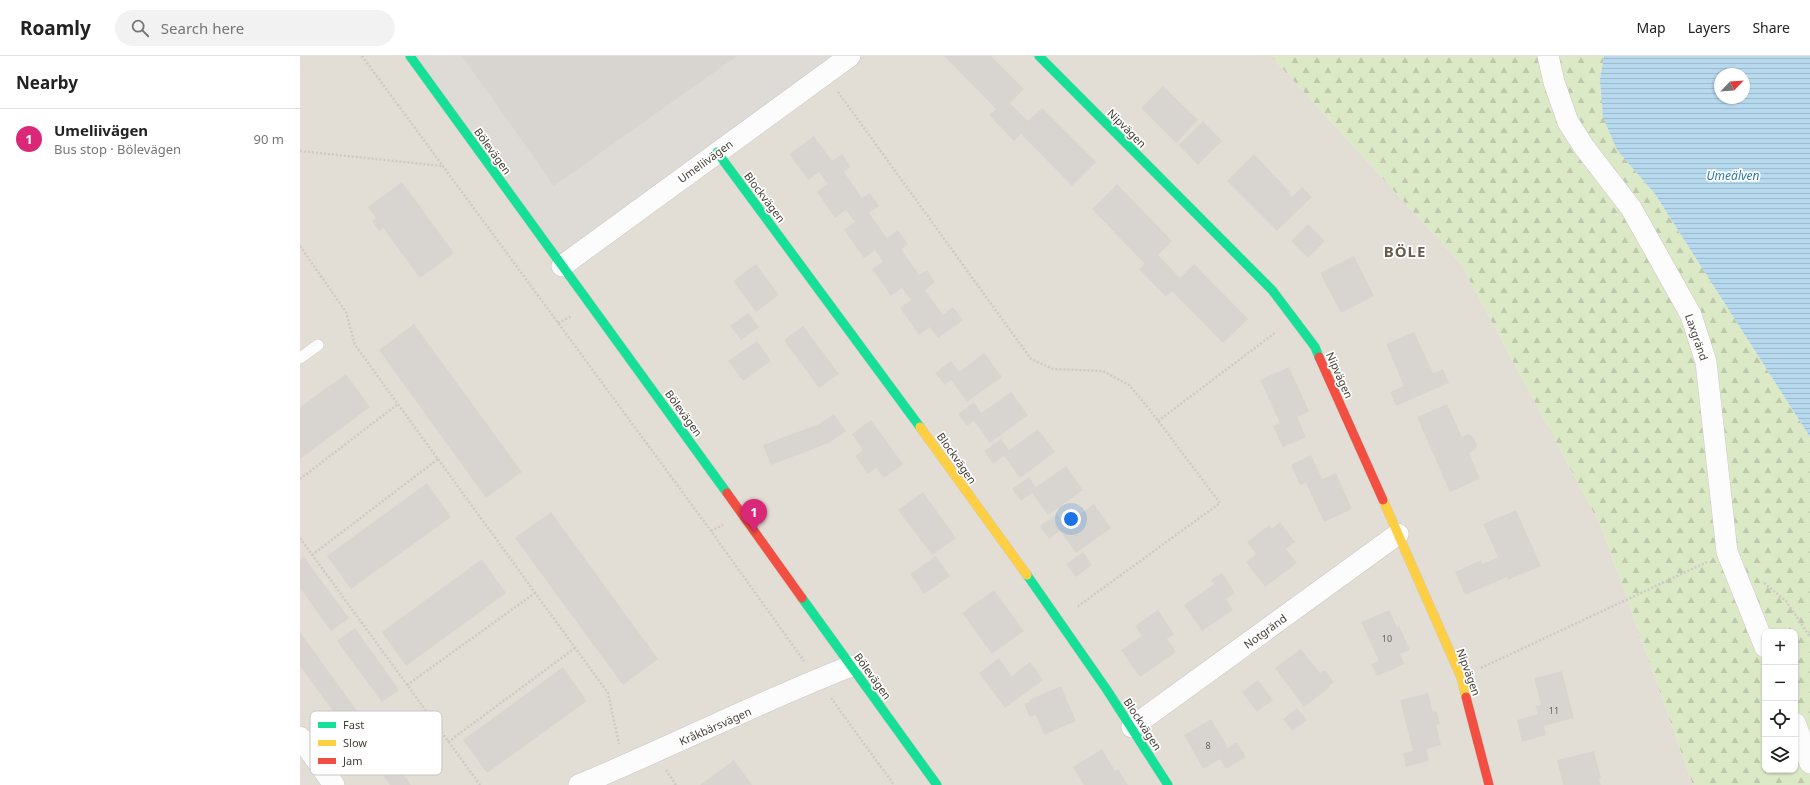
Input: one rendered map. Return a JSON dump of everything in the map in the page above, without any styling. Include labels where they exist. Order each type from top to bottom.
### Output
[{"type":"street","name":"Bölevägen","points":[[410,56],[562,266],[592,305],[937,785]]},
{"type":"street","name":"Umeliivägen","points":[[562,266],[850,56]]},
{"type":"street","name":"Nipvägen","points":[[1038,56],[1272,290],[1315,348],[1461,677],[1489,785]]},
{"type":"street","name":"Laxgränd","points":[[1548,56],[1554,82],[1568,122],[1584,147],[1631,208],[1691,315],[1706,362],[1727,552],[1762,640]]},
{"type":"street","name":"Blockvägen","points":[[717,152],[895,391],[1058,620],[1132,727],[1168,785]]},
{"type":"street","name":"Notgränd","points":[[1132,727],[1398,534]]},
{"type":"street","name":"Kråkbärsvägen","points":[[579,785],[817,679],[851,666]]},
{"type":"street","points":[[1798,731],[1810,763]]},
{"type":"street","points":[[300,737],[310,751]]},
{"type":"street","points":[[327,775],[334,785]]},
{"type":"lane","points":[[300,358],[318,345]]},
{"type":"path","points":[[362,56],[711,532],[894,785]]},
{"type":"path","points":[[824,74],[1031,359],[1053,368],[1103,371],[1128,385],[1158,421],[1220,503],[1058,620]]},
{"type":"path","points":[[300,150],[442,166]]},
{"type":"path","points":[[300,246],[346,312],[355,344],[608,693],[624,766]]},
{"type":"path","points":[[1158,421],[1293,318]]},
{"type":"path","points":[[300,479],[398,404]]},
{"type":"path","points":[[312,555],[438,459]]},
{"type":"path","points":[[711,532],[728,522]]},
{"type":"path","points":[[300,538],[426,711]]},
{"type":"path","points":[[1461,677],[1727,552]]},
{"type":"path","points":[[1763,582],[1786,602],[1810,637]]},
{"type":"path","points":[[407,685],[535,593]]},
{"type":"path","points":[[448,742],[575,648]]},
{"type":"path","points":[[442,734],[480,785]]},
{"type":"shaded area","points":[[300,56],[1271,56],[1461,264],[1601,526],[1693,785],[300,785]]},
{"type":"shaded area","points":[[410,56],[850,56],[562,266]]},
{"type":"green space","points":[[1271,56],[1604,56],[1600,79],[1617,150],[1655,194],[1810,437],[1810,785],[1693,785],[1601,526],[1461,264]]},
{"type":"water","name":"Umeälven","points":[[1604,56],[1810,56],[1810,437],[1655,194],[1617,150],[1603,117],[1600,79]]},
{"type":"building","points":[[462,56],[737,56],[554,186]]},
{"type":"building","points":[[944,56],[991,56],[1024,89],[1010,103],[1028,121],[1042,108],[1096,162],[1072,186],[1021,134],[1014,141],[989,115],[996,109]]},
{"type":"building","points":[[1163,86],[1198,120],[1176,143],[1141,108]]},
{"type":"building","points":[[1203,121],[1222,141],[1198,165],[1179,145]]},
{"type":"building","points":[[814,136],[832,161],[842,154],[851,167],[844,172],[862,198],[870,193],[879,206],[869,213],[887,238],[898,230],[908,244],[901,249],[919,275],[927,270],[935,282],[925,290],[943,315],[953,307],[963,320],[938,338],[930,327],[919,335],[900,308],[911,300],[902,288],[891,296],[872,269],[883,262],[875,250],[864,258],[844,230],[855,222],[846,210],[835,218],[817,192],[828,184],[819,172],[808,180],[789,154]]},
{"type":"building","points":[[1254,154],[1290,192],[1289,193],[1292,197],[1302,187],[1312,197],[1277,231],[1227,181]]},
{"type":"building","points":[[402,182],[454,253],[420,278],[383,228],[379,231],[372,221],[376,218],[368,207]]},
{"type":"building","points":[[1117,184],[1172,241],[1158,255],[1180,278],[1194,264],[1248,319],[1223,343],[1172,291],[1166,297],[1139,269],[1145,264],[1092,209]]},
{"type":"building","points":[[1308,224],[1325,241],[1308,258],[1291,241]]},
{"type":"building","points":[[1354,256],[1374,296],[1341,313],[1320,273]]},
{"type":"building","points":[[756,264],[779,295],[756,312],[733,281]]},
{"type":"building","points":[[748,313],[759,327],[741,340],[730,326]]},
{"type":"building","points":[[414,324],[522,472],[486,498],[379,350]]},
{"type":"building","points":[[803,326],[839,374],[819,388],[784,340]]},
{"type":"building","points":[[1414,332],[1433,373],[1443,369],[1449,383],[1396,406],[1390,392],[1404,386],[1386,344]]},
{"type":"building","points":[[757,341],[771,361],[743,381],[728,361]]},
{"type":"building","points":[[984,353],[1002,377],[967,402],[951,380],[945,385],[935,373],[951,361],[959,372]]},
{"type":"building","points":[[1289,367],[1309,411],[1297,417],[1306,437],[1283,447],[1273,426],[1280,423],[1260,380]]},
{"type":"building","points":[[346,374],[370,407],[300,459],[300,407]]},
{"type":"building","points":[[1011,392],[1028,415],[990,443],[974,421],[967,426],[958,414],[974,402],[981,413]]},
{"type":"building","points":[[1447,404],[1462,437],[1468,434],[1473,436],[1477,446],[1475,450],[1469,453],[1480,479],[1450,492],[1417,417]]},
{"type":"building","points":[[834,414],[846,431],[829,443],[771,465],[763,445],[819,424]]},
{"type":"building","points":[[871,420],[903,464],[884,478],[876,468],[868,474],[855,456],[863,450],[852,434]]},
{"type":"building","points":[[1038,429],[1055,452],[1020,478],[1004,456],[993,464],[984,451],[1001,439],[1009,450]]},
{"type":"building","points":[[1311,455],[1322,479],[1336,473],[1352,509],[1324,522],[1306,483],[1300,485],[1291,465]]},
{"type":"building","points":[[1066,466],[1083,490],[1048,515],[1032,493],[1021,501],[1012,489],[1029,477],[1036,487]]},
{"type":"building","points":[[427,483],[451,517],[351,589],[327,556]]},
{"type":"building","points":[[923,492],[956,538],[932,555],[898,510]]},
{"type":"building","points":[[1094,504],[1111,528],[1076,553],[1060,531],[1049,539],[1040,526],[1057,514],[1064,525]]},
{"type":"building","points":[[1516,510],[1541,566],[1508,580],[1507,577],[1465,595],[1455,572],[1481,560],[1482,564],[1498,557],[1483,524]]},
{"type":"building","points":[[551,512],[658,659],[623,685],[515,538]]},
{"type":"building","points":[[1280,522],[1295,542],[1286,549],[1297,563],[1265,587],[1246,562],[1256,554],[1247,542],[1269,525],[1272,529]]},
{"type":"building","points":[[1083,552],[1092,565],[1076,577],[1066,564]]},
{"type":"building","points":[[936,556],[950,576],[924,594],[910,574]]},
{"type":"building","points":[[304,557],[349,618],[331,631],[300,588],[300,560]]},
{"type":"building","points":[[482,559],[506,593],[406,666],[382,632]]},
{"type":"building","points":[[1222,573],[1235,593],[1226,599],[1233,610],[1202,631],[1184,605],[1214,584],[1211,580]]},
{"type":"building","points":[[994,590],[1024,631],[992,654],[962,613]]},
{"type":"building","points":[[1158,610],[1174,634],[1167,639],[1176,652],[1140,677],[1121,650],[1142,636],[1135,626]]},
{"type":"building","points":[[1389,610],[1397,627],[1399,626],[1410,650],[1400,654],[1405,664],[1377,676],[1371,664],[1379,661],[1361,622]]},
{"type":"building","points":[[355,628],[399,690],[382,702],[337,641]]},
{"type":"building","points":[[300,632],[357,711],[333,711],[300,666]]},
{"type":"building","points":[[1301,649],[1320,673],[1325,670],[1334,682],[1329,686],[1330,687],[1304,707],[1275,668]]},
{"type":"building","points":[[999,658],[1012,676],[1030,662],[1043,680],[1005,708],[979,673]]},
{"type":"building","points":[[563,667],[587,701],[487,773],[463,740]]},
{"type":"building","points":[[1562,671],[1574,718],[1544,726],[1546,735],[1522,742],[1517,720],[1538,714],[1535,706],[1541,705],[1534,678]]},
{"type":"building","points":[[1258,680],[1273,700],[1257,712],[1242,692]]},
{"type":"building","points":[[1061,686],[1076,721],[1044,735],[1036,715],[1030,717],[1024,704],[1030,702],[1029,700]]},
{"type":"building","points":[[1428,693],[1433,712],[1437,711],[1440,724],[1436,725],[1441,745],[1427,749],[1429,761],[1406,767],[1403,753],[1413,751],[1400,700]]},
{"type":"building","points":[[1297,708],[1307,720],[1292,731],[1283,719]]},
{"type":"building","points":[[1211,719],[1228,748],[1237,742],[1246,757],[1226,769],[1220,759],[1203,769],[1184,735]]},
{"type":"building","points":[[1102,749],[1115,771],[1118,769],[1128,785],[1084,785],[1073,767]]},
{"type":"building","points":[[1594,751],[1601,778],[1599,779],[1601,785],[1563,785],[1557,760]]},
{"type":"building","points":[[734,760],[752,785],[700,785]]},
{"type":"building","points":[[383,775],[404,775],[411,785],[390,785]]},
{"type":"traffic: fast","points":[[410,56],[727,493]]},
{"type":"traffic: fast","points":[[1039,56],[1272,290],[1315,347],[1319,357]]},
{"type":"traffic: fast","points":[[717,152],[920,427]]},
{"type":"traffic: fast","points":[[1027,575],[1107,690],[1168,785]]},
{"type":"traffic: fast","points":[[802,598],[937,785]]},
{"type":"traffic: slow","points":[[920,427],[1027,575]]},
{"type":"traffic: slow","points":[[1383,500],[1461,677],[1466,697]]},
{"type":"traffic: jam","points":[[1319,357],[1383,500]]},
{"type":"traffic: jam","points":[[727,493],[802,598]]},
{"type":"traffic: jam","points":[[1466,697],[1489,785]]},
{"type":"place","name":"Umeliivägen","points":[[754,532]]},
{"type":"district","name":"BÖLE","points":[[1405,251]]}]
